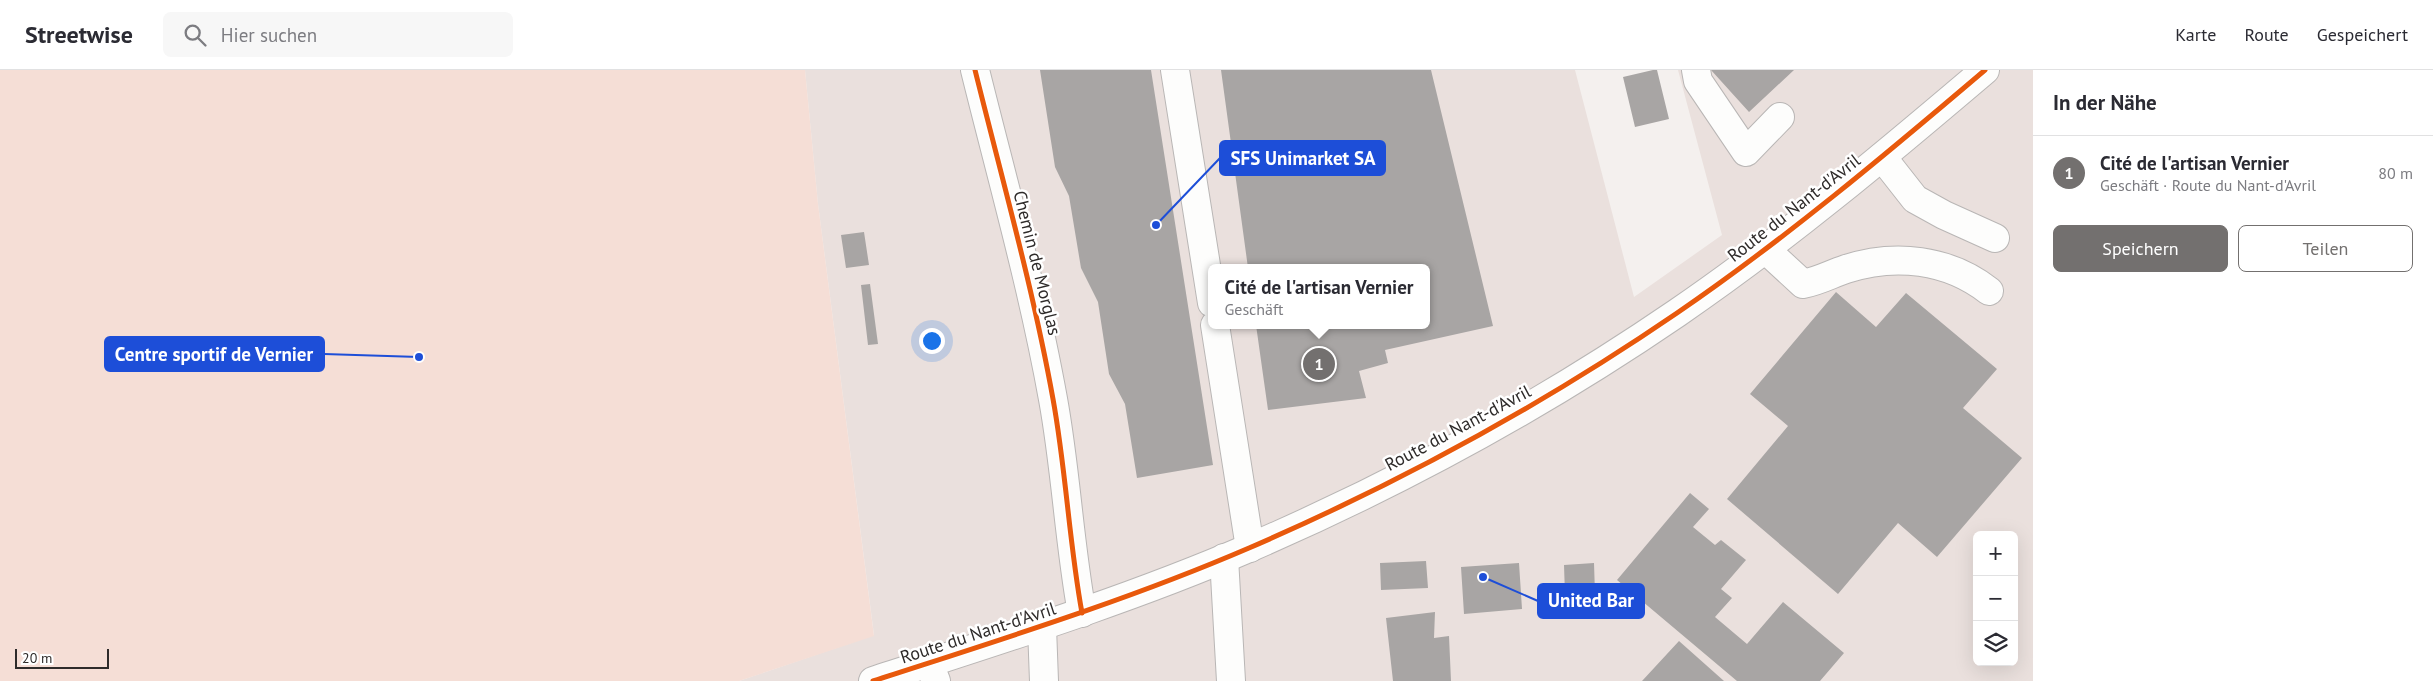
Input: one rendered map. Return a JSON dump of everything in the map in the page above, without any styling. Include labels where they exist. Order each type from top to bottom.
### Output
[{"type":"main road","name":"Chemin de Morglas","points":[[976,70],[1044,351],[1062,457],[1075,574],[1082,613]]},
{"type":"main road","points":[[1175,70],[1208,278]]},
{"type":"main road","points":[[1696,70],[1698,80],[1746,152],[1780,118]]},
{"type":"main road","name":"Route du Nant-d'Avril","points":[[873,681],[932,672],[1042,627],[1250,548],[1407,472],[1505,420],[1580,376],[1676,314],[1765,249],[1882,158],[1985,70]]},
{"type":"main road","points":[[1882,158],[1915,199],[1944,215],[1995,238]]},
{"type":"main road","points":[[1765,249],[1802,284],[1822,280],[1845,269],[1865,264],[1903,259],[1931,263],[1953,270],[1989,291]]},
{"type":"main road","points":[[1216,329],[1250,548]]},
{"type":"main road","points":[[1224,558],[1231,681]]},
{"type":"main road","points":[[1042,627],[1044,681]]},
{"type":"shaded area","points":[[0,70],[805,70],[818,204],[874,636],[739,681],[0,681]]},
{"type":"shaded area","points":[[805,70],[1575,70],[1634,297],[1722,235],[1678,70],[2033,70],[2033,681],[739,681],[874,635],[818,204]]},
{"type":"building","points":[[1040,70],[1151,70],[1213,465],[1137,478],[1125,404],[1109,374],[1098,302],[1081,268],[1069,196],[1055,167]]},
{"type":"building","points":[[1221,70],[1431,70],[1493,326],[1385,350],[1388,363],[1359,371],[1366,398],[1268,410],[1257,329],[1430,329],[1430,264],[1247,264]]},
{"type":"building","points":[[1657,70],[1669,119],[1635,127],[1623,77]]},
{"type":"building","points":[[1711,70],[1794,70],[1749,112]]},
{"type":"building","points":[[864,232],[869,265],[846,268],[841,235]]},
{"type":"building","points":[[870,284],[878,344],[868,345],[861,285]]},
{"type":"building","points":[[1836,292],[1876,327],[1906,293],[1997,369],[1963,408],[2022,458],[1937,557],[1898,523],[1838,594],[1727,499],[1788,426],[1750,394]]},
{"type":"building","points":[[1690,493],[1709,509],[1693,527],[1715,545],[1721,540],[1746,560],[1721,589],[1732,598],[1715,617],[1747,644],[1783,602],[1844,653],[1820,681],[1737,681],[1617,580]]},
{"type":"building","points":[[1426,561],[1428,588],[1381,590],[1380,563]]},
{"type":"building","points":[[1519,563],[1522,609],[1464,614],[1461,567]]},
{"type":"building","points":[[1594,563],[1595,594],[1565,595],[1564,565]]},
{"type":"building","points":[[1435,612],[1434,638],[1449,636],[1451,681],[1393,681],[1386,618]]},
{"type":"building","points":[[1679,641],[1724,681],[1642,681]]},
{"type":"cycle path","points":[[975,70],[1027,275],[1045,357],[1057,426],[1082,613]]},
{"type":"cycle path","points":[[873,681],[1109,603],[1203,567],[1360,497],[1469,441],[1626,347],[1717,285],[1834,196],[1985,70]]},
{"type":"place","name":"SFS Unimarket SA","points":[[1156,225]]},
{"type":"place","name":"Centre sportif de Vernier","points":[[419,357]]},
{"type":"place","name":"Cité de l'artisan Vernier","points":[[1319,364]]},
{"type":"place","name":"United Bar","points":[[1483,577]]}]
